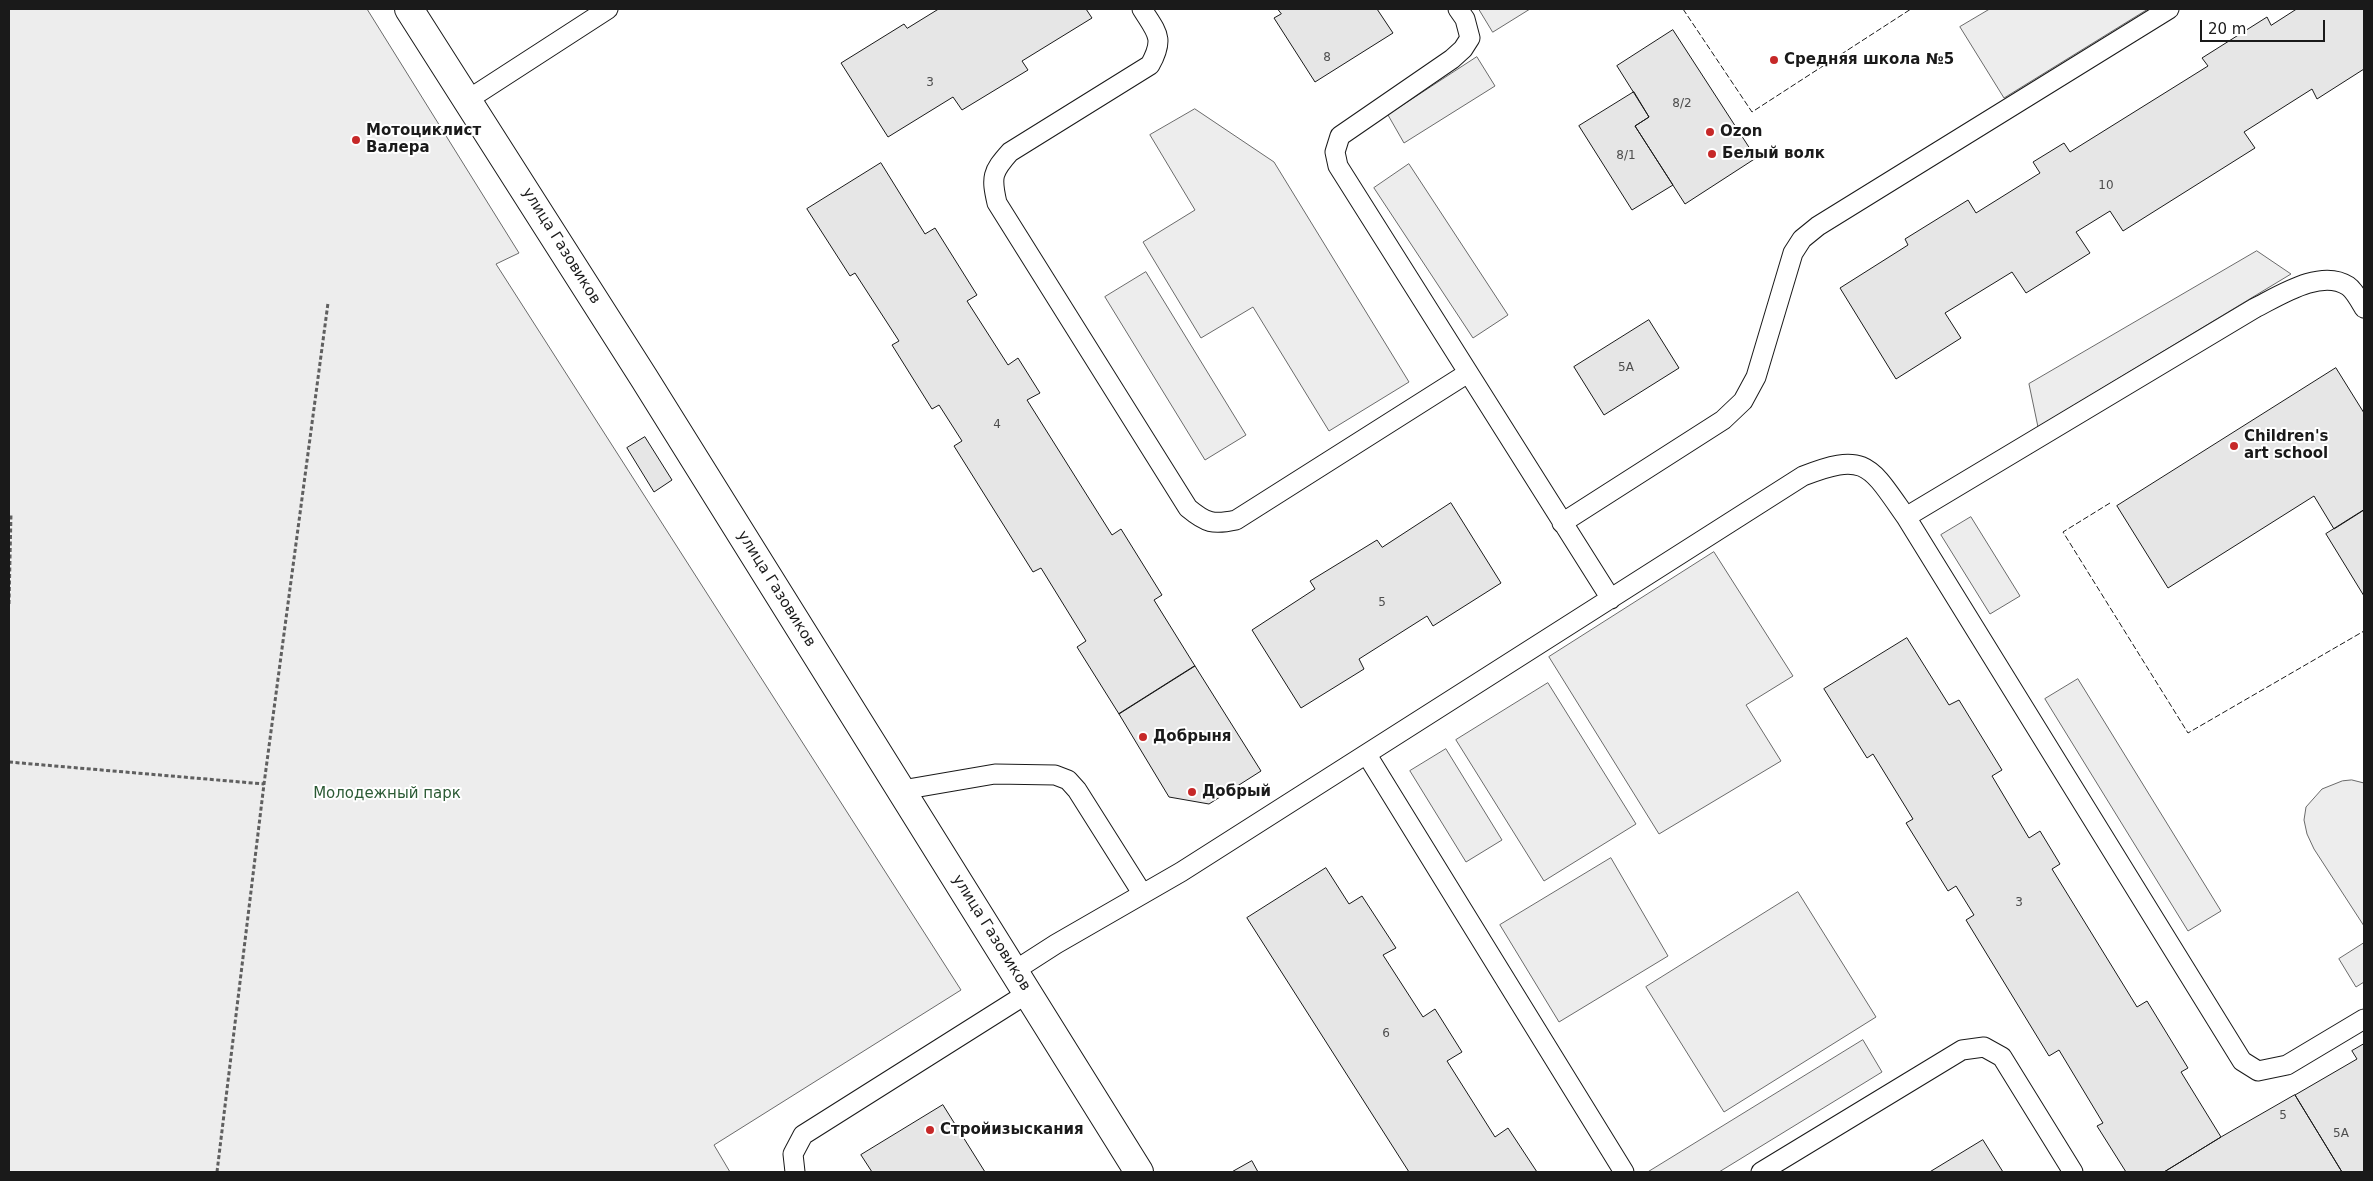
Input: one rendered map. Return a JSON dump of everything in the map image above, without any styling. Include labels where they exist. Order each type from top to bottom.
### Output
[{"type":"street","name":"улица Газовиков","points":[[409,9],[902,790],[1139,1172]]},
{"type":"lane","points":[[468,100],[608,9]]},
{"type":"lane","points":[[1142,9],[1157,33],[1160,48],[1150,65],[1010,152],[996,167],[992,181],[997,203],[1188,508],[1202,520],[1218,524],[1236,520],[1468,373]]},
{"type":"lane","points":[[1458,9],[1465,19],[1470,38],[1463,49],[1452,59],[1340,136],[1335,152],[1338,166],[1611,599]]},
{"type":"lane","points":[[1562,523],[1723,420],[1743,401],[1756,377],[1786,270],[1793,253],[1802,239],[1818,226],[2169,9]]},
{"type":"lane","points":[[1906,517],[2255,308],[2291,289],[2325,279],[2348,286],[2364,308]]},
{"type":"lane","points":[[795,1172],[793,1154],[803,1135],[1021,982],[1142,893],[1180,872],[1367,755],[1803,476],[1829,466],[1848,463],[1864,467],[1878,478],[1906,517],[2242,1061],[2258,1071],[2287,1066],[2364,1019]]},
{"type":"lane","points":[[1367,755],[1624,1172]]},
{"type":"lane","points":[[902,790],[995,774],[1055,775],[1068,780],[1077,790],[1142,893]]},
{"type":"lane","points":[[1761,1172],[1962,1050],[1984,1047],[2002,1057],[2073,1172]]},
{"type":"path","points":[[217,1172],[264,784],[328,303]]},
{"type":"path","points":[[9,604],[11,513]]},
{"type":"path","points":[[9,762],[264,784]]},
{"type":"shaded area","name":"Молодежный парк","points":[[9,9],[367,9],[519,253],[496,264],[961,990],[714,1145],[730,1172],[9,1172]]},
{"type":"shaded area","points":[[1479,9],[1530,9],[1493,32]]},
{"type":"shaded area","points":[[1990,9],[2148,9],[2004,98],[1960,27]]},
{"type":"shaded area","points":[[1477,57],[1495,86],[1404,143],[1388,115]]},
{"type":"shaded area","points":[[1195,109],[1274,162],[1409,382],[1329,431],[1253,307],[1201,338],[1143,242],[1195,210],[1150,135]]},
{"type":"shaded area","points":[[1409,164],[1508,315],[1473,338],[1374,188]]},
{"type":"shaded area","points":[[2257,251],[2291,274],[2038,427],[2029,384]]},
{"type":"shaded area","points":[[1146,272],[1246,435],[1205,460],[1105,297]]},
{"type":"shaded area","points":[[1971,517],[2020,596],[1990,614],[1941,535]]},
{"type":"shaded area","points":[[1714,552],[1793,676],[1746,705],[1781,761],[1659,834],[1549,657]]},
{"type":"shaded area","points":[[2078,679],[2221,911],[2188,931],[2045,699]]},
{"type":"shaded area","points":[[1548,683],[1636,824],[1544,881],[1456,740]]},
{"type":"shaded area","points":[[1446,749],[1502,840],[1466,862],[1410,771]]},
{"type":"shaded area","points":[[2352,780],[2364,783],[2364,926],[2314,849],[2307,834],[2304,820],[2306,807],[2322,789],[2342,781]]},
{"type":"shaded area","points":[[1611,858],[1668,956],[1559,1022],[1500,925]]},
{"type":"shaded area","points":[[1798,892],[1876,1017],[1724,1112],[1646,987]]},
{"type":"shaded area","points":[[2364,943],[2364,982],[2356,987],[2339,959]]},
{"type":"shaded area","points":[[1863,1040],[1882,1072],[1719,1172],[1648,1172]]},
{"type":"building","points":[[939,9],[1086,9],[1092,18],[1022,61],[1028,70],[962,110],[953,97],[888,137],[841,63],[904,24],[907,28]]},
{"type":"building","points":[[1278,9],[1377,9],[1393,33],[1315,82],[1274,18],[1281,14]]},
{"type":"building","points":[[2297,9],[2364,9],[2364,69],[2317,99],[2312,89],[2244,132],[2255,148],[2123,231],[2110,211],[2076,232],[2090,253],[2026,293],[2012,272],[1945,313],[1961,338],[1896,379],[1840,288],[1908,245],[1905,239],[1968,200],[1976,213],[2040,173],[2033,162],[2064,143],[2070,152],[2208,66],[2202,58],[2267,17],[2271,25]]},
{"type":"building","points":[[1673,30],[1756,158],[1685,204],[1635,126],[1649,117],[1617,66]]},
{"type":"building","points":[[1634,92],[1649,117],[1635,126],[1673,185],[1632,210],[1579,126]]},
{"type":"building","points":[[881,163],[925,234],[935,228],[977,295],[967,301],[1008,365],[1018,358],[1040,393],[1027,400],[1112,535],[1121,529],[1162,595],[1154,600],[1195,666],[1119,714],[1077,647],[1086,641],[1041,568],[1033,572],[954,446],[962,441],[939,405],[932,409],[892,345],[899,341],[855,273],[850,276],[807,209]]},
{"type":"building","points":[[1649,320],[1679,368],[1604,415],[1574,367]]},
{"type":"building","points":[[2336,368],[2364,413],[2364,510],[2334,529],[2314,496],[2168,588],[2117,506]]},
{"type":"building","points":[[645,437],[672,480],[654,492],[627,448]]},
{"type":"building","points":[[1451,503],[1501,583],[1433,626],[1427,616],[1359,659],[1364,669],[1301,708],[1252,630],[1315,589],[1310,581],[1377,540],[1382,547]]},
{"type":"building","points":[[2364,510],[2364,596],[2326,534]]},
{"type":"building","points":[[1907,638],[1949,705],[1959,700],[2002,770],[1992,776],[2029,838],[2040,831],[2060,864],[2052,869],[2137,1007],[2147,1001],[2188,1068],[2181,1072],[2221,1137],[2164,1172],[2126,1172],[2097,1126],[2103,1123],[2059,1050],[2049,1056],[1966,920],[1974,915],[1956,886],[1948,891],[1906,823],[1913,819],[1873,754],[1867,758],[1824,689]]},
{"type":"building","points":[[1195,666],[1261,771],[1209,804],[1169,797],[1119,714]]},
{"type":"building","points":[[1326,868],[1349,904],[1362,896],[1396,948],[1383,955],[1423,1017],[1435,1009],[1462,1052],[1447,1061],[1495,1137],[1508,1128],[1537,1172],[1409,1172],[1247,918]]},
{"type":"building","points":[[2364,1044],[2364,1172],[2342,1172],[2295,1095],[2357,1059],[2352,1051]]},
{"type":"building","points":[[2295,1095],[2342,1172],[2164,1172],[2221,1137]]},
{"type":"building","name":"Стройизыскания","points":[[943,1105],[985,1172],[872,1172],[861,1155]]},
{"type":"building","points":[[1983,1140],[2003,1172],[1930,1172]]},
{"type":"building","points":[[1252,1161],[1258,1172],[1232,1172]]},
{"type":"fence","points":[[1683,9],[1752,112],[1911,9]]},
{"type":"fence","points":[[2110,503],[2063,532],[2188,733],[2364,631]]},
{"type":"place","name":"Средняя школа №5","points":[[1774,60]]},
{"type":"place","name":"Ozon","points":[[1710,132]]},
{"type":"place","name":"Мотоциклист Валера","points":[[356,140]]},
{"type":"place","name":"Белый волк","points":[[1712,154]]},
{"type":"place","name":"Children's art school","points":[[2234,446]]},
{"type":"place","name":"Добрыня","points":[[1143,737]]},
{"type":"place","name":"Добрый","points":[[1192,792]]},
{"type":"place","name":"Стройизыскания","points":[[930,1130]]}]
